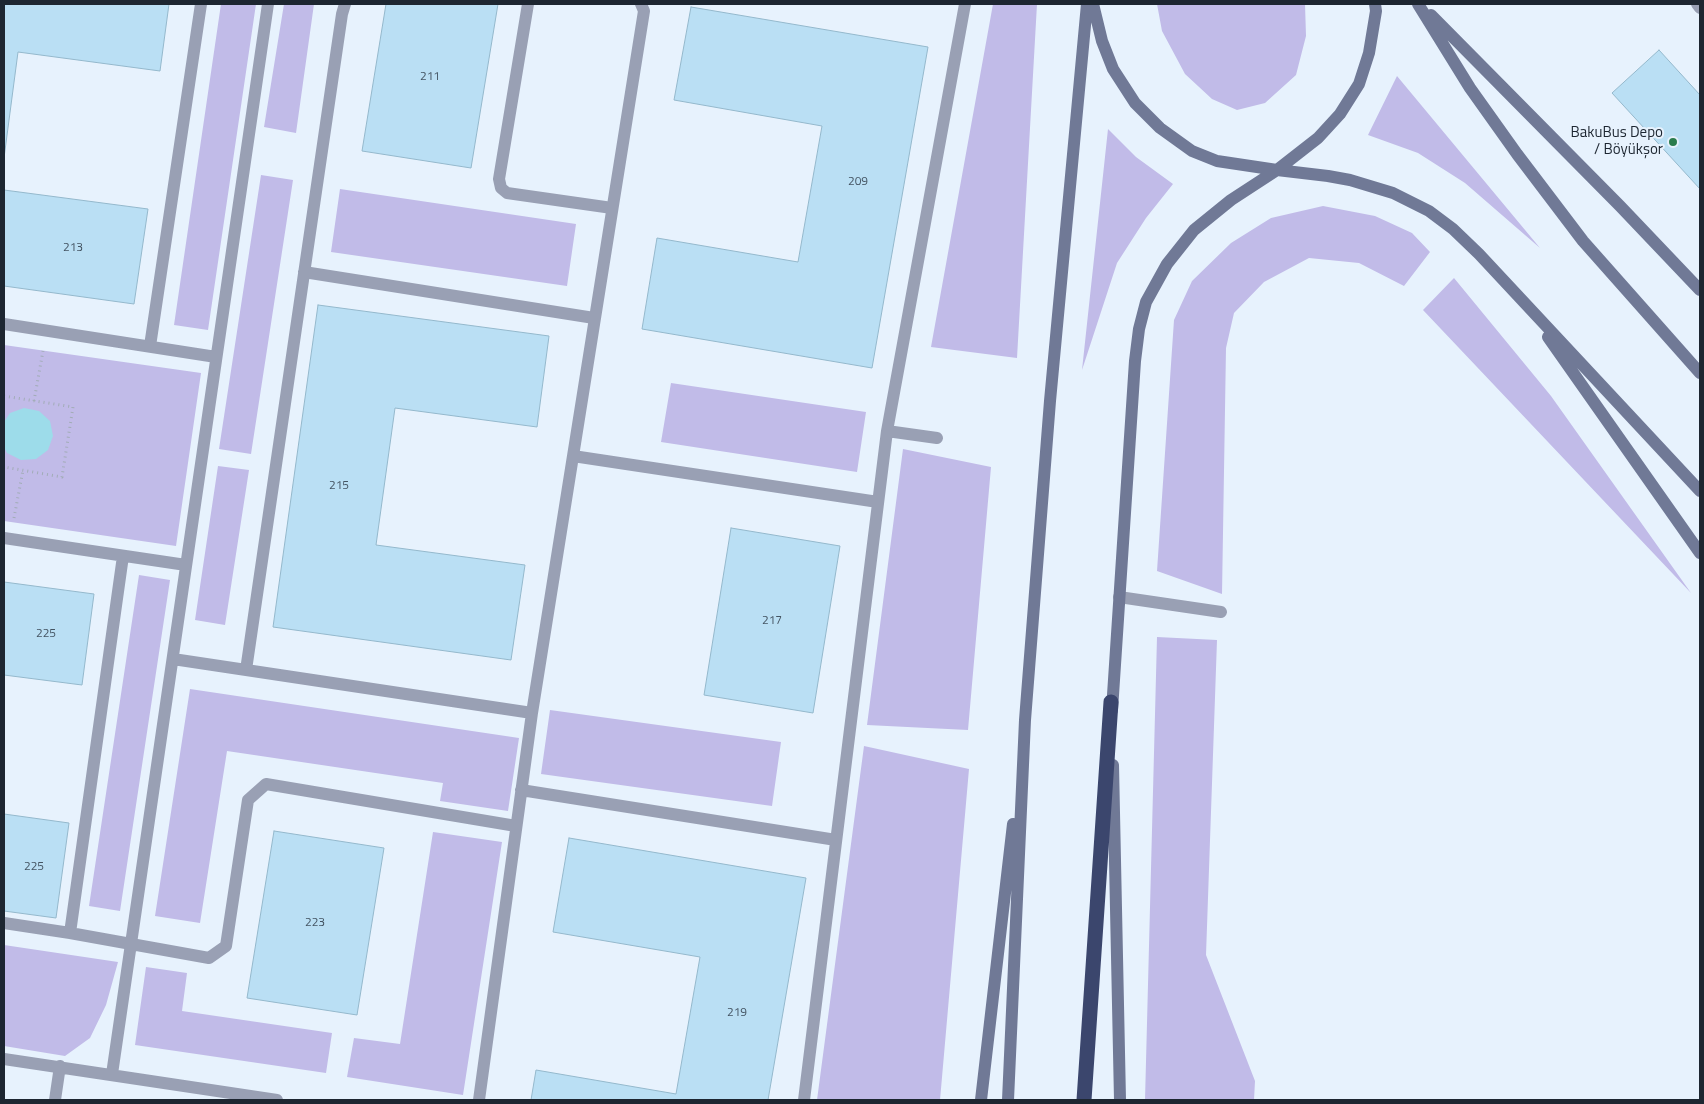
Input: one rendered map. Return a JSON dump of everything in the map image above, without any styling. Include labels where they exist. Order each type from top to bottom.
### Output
[{"type":"highway","points":[[1084,1100],[1111,702]]},
{"type":"main road","points":[[1008,1100],[1025,720],[1049,411],[1087,4]]},
{"type":"main road","points":[[1093,4],[1102,41],[1112,69],[1135,103],[1160,128],[1192,151],[1217,161],[1350,180],[1393,193],[1429,211],[1453,229],[1519,297],[1700,491]]},
{"type":"main road","points":[[1120,1100],[1111,702],[1135,361],[1139,329],[1146,302],[1166,264],[1194,230],[1318,138],[1340,114],[1359,84],[1370,53],[1376,11],[1375,4]]},
{"type":"main road","points":[[1418,4],[1620,206],[1700,290]]},
{"type":"main road","points":[[1418,4],[1470,88],[1516,154],[1582,241],[1700,373]]},
{"type":"main road","points":[[1519,297],[1700,553]]},
{"type":"main road","points":[[981,1100],[1025,720]]},
{"type":"lane","points":[[150,346],[201,4]]},
{"type":"lane","points":[[112,1074],[268,4]]},
{"type":"lane","points":[[246,670],[345,4]]},
{"type":"lane","points":[[528,4],[499,179],[501,188],[507,193],[612,208]]},
{"type":"lane","points":[[479,1100],[532,713],[644,11],[641,4]]},
{"type":"lane","points":[[804,1100],[887,431],[965,4]]},
{"type":"lane","points":[[1697,4],[1700,8]]},
{"type":"lane","points":[[304,272],[594,318]]},
{"type":"lane","points":[[4,324],[216,356]]},
{"type":"lane","points":[[887,431],[937,438]]},
{"type":"lane","points":[[573,456],[878,502]]},
{"type":"lane","points":[[7,539],[186,565]]},
{"type":"lane","points":[[70,933],[123,556]]},
{"type":"lane","points":[[1119,597],[1221,612]]},
{"type":"lane","points":[[173,658],[532,713]]},
{"type":"lane","points":[[4,923],[209,958],[226,946],[248,800],[266,784],[516,826]]},
{"type":"lane","points":[[521,790],[836,840]]},
{"type":"lane","points":[[4,1059],[112,1074],[269,1100]]},
{"type":"lane","points":[[55,1100],[60,1066]]},
{"type":"path","points":[[34,401],[46,331]]},
{"type":"path","points":[[4,396],[73,407],[62,476],[4,467]]},
{"type":"path","points":[[7,539],[23,470]]},
{"type":"shaded area","points":[[221,4],[256,4],[208,330],[174,325]]},
{"type":"shaded area","points":[[284,4],[314,4],[296,133],[264,127]]},
{"type":"shaded area","points":[[993,4],[1037,4],[1017,358],[931,347]]},
{"type":"shaded area","points":[[1157,4],[1305,4],[1306,36],[1296,75],[1265,103],[1237,110],[1212,99],[1185,74],[1162,31]]},
{"type":"shaded area","points":[[1397,76],[1540,248],[1465,183],[1418,153],[1368,135]]},
{"type":"shaded area","points":[[1108,129],[1136,157],[1173,184],[1146,218],[1117,263],[1082,370]]},
{"type":"shaded area","points":[[261,175],[293,180],[251,454],[219,449]]},
{"type":"shaded area","points":[[340,189],[576,224],[567,286],[331,252]]},
{"type":"shaded area","points":[[1323,206],[1375,216],[1412,233],[1430,252],[1404,286],[1359,263],[1309,258],[1264,282],[1234,313],[1226,348],[1222,594],[1157,571],[1174,320],[1192,281],[1231,243],[1271,218]]},
{"type":"shaded area","points":[[1454,278],[1551,396],[1691,593],[1423,310]]},
{"type":"shaded area","points":[[4,345],[201,373],[176,546],[4,521]]},
{"type":"shaded area","points":[[671,383],[866,412],[857,472],[661,442]]},
{"type":"shaded area","points":[[903,449],[991,467],[968,730],[867,725]]},
{"type":"shaded area","points":[[218,466],[249,470],[225,625],[195,620]]},
{"type":"shaded area","points":[[139,575],[170,580],[120,911],[89,906]]},
{"type":"shaded area","points":[[1157,637],[1217,640],[1206,955],[1255,1081],[1254,1100],[1145,1100]]},
{"type":"shaded area","points":[[190,689],[519,738],[508,811],[440,801],[443,783],[227,751],[200,923],[155,916]]},
{"type":"shaded area","points":[[550,710],[781,742],[772,806],[541,774]]},
{"type":"shaded area","points":[[864,746],[969,769],[940,1100],[817,1100]]},
{"type":"shaded area","points":[[433,832],[502,842],[463,1095],[347,1077],[354,1038],[400,1044]]},
{"type":"shaded area","points":[[4,945],[118,962],[106,1005],[90,1038],[65,1056],[4,1046]]},
{"type":"shaded area","points":[[146,967],[187,973],[182,1011],[332,1033],[326,1073],[135,1045]]},
{"type":"water","points":[[24,408],[39,411],[50,421],[53,436],[48,450],[36,459],[21,460],[7,453],[4,447],[4,422],[10,413]]},
{"type":"building","points":[[4,4],[169,4],[160,71],[18,52],[4,158]]},
{"type":"building","points":[[386,4],[498,4],[471,168],[362,151]]},
{"type":"building","points":[[691,7],[928,47],[872,368],[642,329],[657,238],[798,262],[822,126],[674,100]]},
{"type":"building","points":[[1659,50],[1700,95],[1700,189],[1612,93]]},
{"type":"building","points":[[4,190],[148,209],[134,304],[4,286]]},
{"type":"building","points":[[318,305],[549,336],[537,427],[395,408],[376,545],[525,565],[511,660],[273,627]]},
{"type":"building","points":[[731,528],[840,546],[813,713],[704,695]]},
{"type":"building","points":[[4,582],[94,594],[82,685],[4,675]]},
{"type":"building","points":[[4,814],[69,823],[56,918],[4,911]]},
{"type":"building","points":[[274,831],[384,848],[357,1015],[247,998]]},
{"type":"building","points":[[569,838],[806,878],[768,1100],[531,1100],[536,1070],[676,1094],[700,957],[553,932]]},
{"type":"place","name":"BakuBus Depo / Böyükşor","points":[[1673,142]]}]
